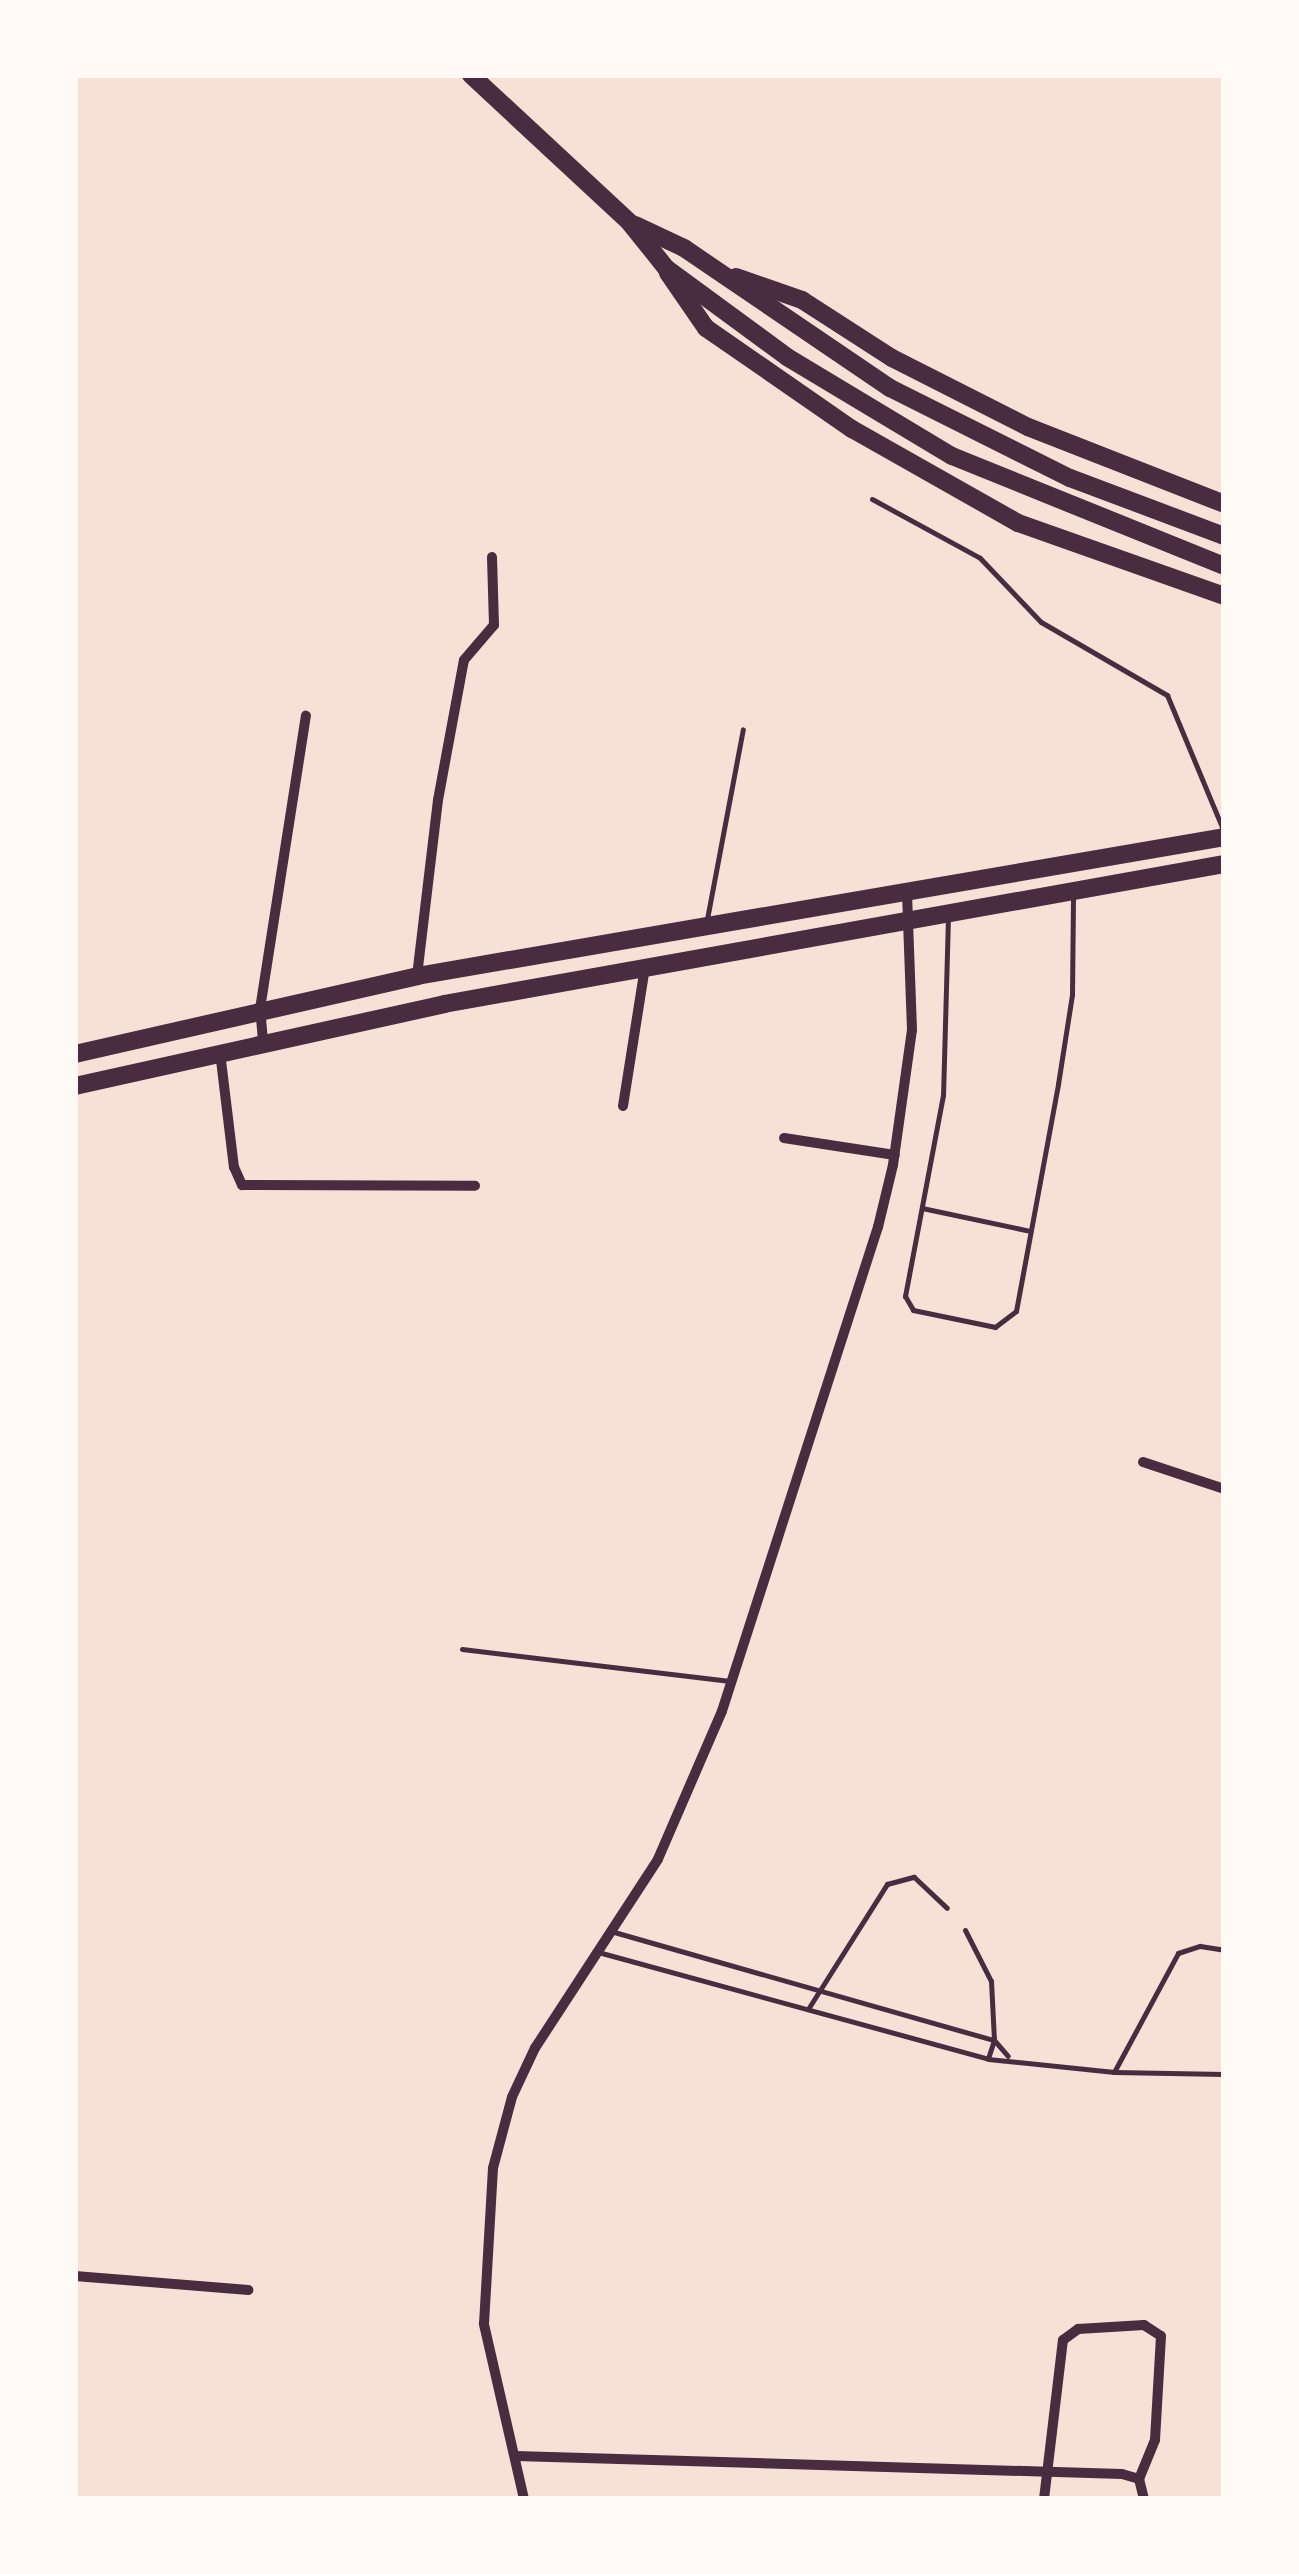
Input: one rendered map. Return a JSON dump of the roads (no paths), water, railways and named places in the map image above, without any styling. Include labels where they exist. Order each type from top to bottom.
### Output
[{"type":"main road","points":[[471,75],[630,223],[706,328],[852,429],[1018,523],[1224,596]]},
{"type":"main road","points":[[630,223],[712,269],[890,388],[1070,478],[1224,536]]},
{"type":"main road","points":[[666,268],[787,357],[952,456],[1224,566]]},
{"type":"main road","points":[[712,269],[802,300],[892,358],[1028,427],[1224,504]]},
{"type":"main road","points":[[75,1054],[417,976],[1224,835]]},
{"type":"main road","points":[[75,1086],[263,1041],[908,916],[1224,864]]},
{"type":"street","points":[[417,976],[438,800],[464,660],[494,625],[492,557]]},
{"type":"street","points":[[263,1041],[260,1010],[306,716]]},
{"type":"street","points":[[524,2499],[484,2324],[494,2168],[512,2098],[535,2048],[658,1859],[732,1680],[878,1227],[895,1155],[912,1030],[907,889]]},
{"type":"street","points":[[624,1106],[645,967]]},
{"type":"street","points":[[220,1051],[234,1167],[242,1185],[475,1186]]},
{"type":"street","points":[[784,1138],[895,1155]]},
{"type":"street","points":[[1144,1462],[1224,1490]]},
{"type":"street","points":[[75,2276],[248,2290]]},
{"type":"street","points":[[1044,2499],[1066,2335],[1144,2325],[1158,2330],[1162,2346],[1152,2454],[1139,2479],[1144,2499]]},
{"type":"street","points":[[516,2456],[1045,2472],[1139,2479]]},
{"type":"lane","points":[[872,499],[980,558],[1042,622],[1167,694],[1224,835]]},
{"type":"lane","points":[[705,927],[743,729]]},
{"type":"lane","points":[[948,909],[943,1096],[907,1304],[980,1326],[1011,1320],[1030,1231],[1068,1029],[1073,888]]},
{"type":"lane","points":[[922,1208],[1030,1231]]},
{"type":"lane","points":[[462,1648],[732,1680]]},
{"type":"lane","points":[[808,2009],[886,1884],[914,1877],[947,1908]]},
{"type":"lane","points":[[965,1930],[988,1966],[994,2040],[988,2058]]},
{"type":"lane","points":[[613,1932],[994,2040],[1008,2056]]},
{"type":"lane","points":[[1114,2072],[1178,1953],[1200,1946],[1224,1950]]},
{"type":"lane","points":[[598,1952],[988,2058],[1008,2056],[1114,2072],[1224,2074]]}]
